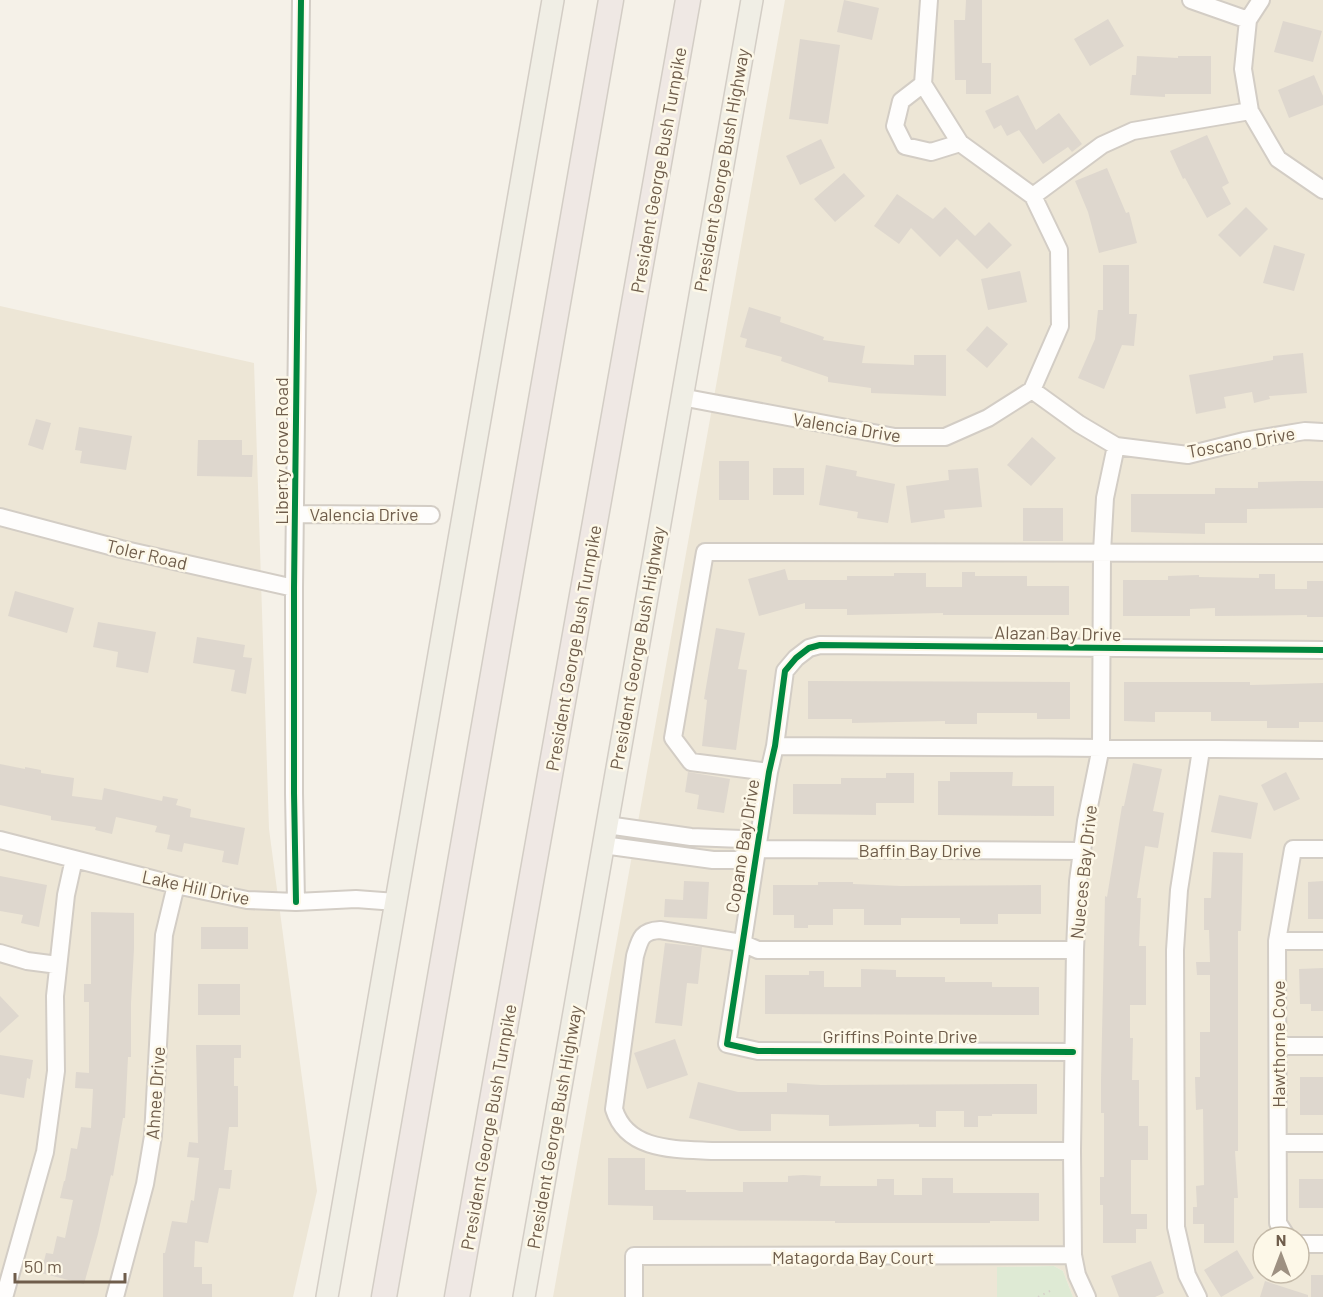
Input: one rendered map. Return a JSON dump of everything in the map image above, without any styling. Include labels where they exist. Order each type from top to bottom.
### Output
[{"type":"highway","points":[[384,1297],[611,0]]},
{"type":"highway","name":"President George Bush Turnpike","points":[[458,1297],[688,0]]},
{"type":"main road","points":[[327,1297],[554,0]]},
{"type":"main road","name":"President George Bush Highway","points":[[524,1297],[752,0]]},
{"type":"street","name":"Liberty Grove Road","points":[[296,902],[294,588],[301,0]]},
{"type":"street","points":[[929,0],[923,84],[960,143],[1033,196],[1059,250],[1060,326],[1032,390]]},
{"type":"street","points":[[1191,0],[1248,20]]},
{"type":"street","points":[[1261,0],[1248,20],[1243,69],[1250,111],[1278,159],[1323,190]]},
{"type":"street","points":[[923,84],[901,101],[895,126],[905,146],[931,152],[960,143]]},
{"type":"street","points":[[1033,196],[1102,145],[1133,131],[1250,111]]},
{"type":"street","name":"Valencia Drive","points":[[681,397],[895,437],[945,437],[988,418],[1032,390]]},
{"type":"street","name":"Toscano Drive","points":[[1032,390],[1079,424],[1116,446],[1188,455],[1305,431],[1323,432]]},
{"type":"street","name":"Nueces Bay Drive","points":[[1087,1297],[1077,1275],[1073,1255],[1075,950],[1078,881],[1086,821],[1101,747],[1102,552],[1105,498],[1116,446]]},
{"type":"street","name":"Valencia Drive","points":[[296,514],[431,514]]},
{"type":"street","name":"Toler Road","points":[[0,517],[121,549],[294,588]]},
{"type":"street","points":[[769,772],[691,762],[673,738],[705,552],[1323,553]]},
{"type":"street","name":"Alazan Bay Drive","points":[[796,658],[809,648],[820,645],[1323,650]]},
{"type":"street","name":"Copano Bay Drive","points":[[727,1044],[785,671],[796,658]]},
{"type":"street","points":[[775,746],[1323,750]]},
{"type":"street","points":[[1198,1297],[1187,1275],[1176,1227],[1175,950],[1179,890],[1201,750]]},
{"type":"street","name":"Baffin Bay Drive","points":[[605,835],[742,840],[758,849],[1082,851]]},
{"type":"street","name":"Lake Hill Drive","points":[[0,840],[176,885],[247,900],[296,902],[356,899],[396,902]]},
{"type":"street","name":"Hawthorne Cove","points":[[1279,1225],[1277,941],[1293,849],[1323,849]]},
{"type":"street","points":[[7,1295],[45,1152],[56,1071],[55,996],[58,965],[66,895],[74,859]]},
{"type":"street","name":"Ahnee Drive","points":[[115,1297],[145,1184],[153,1136],[164,935],[176,885]]},
{"type":"street","points":[[1072,1151],[714,1151],[667,1148],[637,1140],[624,1129],[614,1109],[633,968],[639,940],[650,931],[660,930],[742,943],[758,950],[1075,950]]},
{"type":"street","points":[[1277,941],[1323,941]]},
{"type":"street","points":[[0,954],[58,965]]},
{"type":"street","name":"Griffins Pointe Drive","points":[[727,1044],[758,1051],[1073,1052]]},
{"type":"street","points":[[1279,1046],[1323,1046]]},
{"type":"street","points":[[1278,1143],[1323,1143]]},
{"type":"street","name":"Matagorda Bay Court","points":[[634,1297],[634,1256],[1073,1255]]},
{"type":"path","points":[[1038,1297],[1054,1289]]},
{"type":"shaded area","points":[[785,0],[1323,0],[1323,1297],[1073,1297],[1063,1271],[1054,1266],[997,1267],[997,1297],[553,1297]]},
{"type":"shaded area","points":[[0,306],[254,363],[269,829],[317,1191],[293,1297],[0,1297]]},
{"type":"green space","points":[[1054,1266],[1063,1271],[1073,1297],[997,1297],[997,1267]]},
{"type":"building","points":[[844,0],[879,8],[872,40],[837,32]]},
{"type":"building","points":[[966,0],[982,0],[982,63],[991,63],[991,94],[966,94],[966,80],[955,80],[954,20],[965,20]]},
{"type":"building","points":[[1108,19],[1124,46],[1090,66],[1074,39]]},
{"type":"building","points":[[1283,21],[1322,31],[1313,62],[1274,52]]},
{"type":"building","points":[[800,39],[840,45],[828,124],[789,119]]},
{"type":"building","points":[[1137,56],[1178,58],[1178,56],[1211,56],[1211,94],[1165,94],[1165,97],[1130,95],[1132,75],[1136,75]]},
{"type":"building","points":[[1314,75],[1323,96],[1323,105],[1289,118],[1278,90]]},
{"type":"building","points":[[1018,95],[1036,130],[1059,113],[1082,144],[1072,152],[1068,147],[1043,164],[1019,130],[1007,136],[1001,125],[994,129],[985,111]]},
{"type":"building","points":[[1207,135],[1229,183],[1222,187],[1231,204],[1207,218],[1185,178],[1183,179],[1170,151]]},
{"type":"building","points":[[821,139],[835,168],[800,185],[786,156]]},
{"type":"building","points":[[1107,168],[1126,213],[1129,212],[1137,243],[1099,253],[1088,212],[1075,181]]},
{"type":"building","points":[[844,173],[865,196],[835,222],[814,199]]},
{"type":"building","points":[[897,194],[933,219],[945,207],[975,236],[989,222],[1012,245],[987,269],[957,239],[940,257],[911,228],[899,244],[874,226]]},
{"type":"building","points":[[1246,207],[1268,229],[1240,257],[1218,235]]},
{"type":"building","points":[[1274,245],[1305,254],[1294,291],[1263,283]]},
{"type":"building","points":[[1103,265],[1129,265],[1129,314],[1137,314],[1134,346],[1122,345],[1104,389],[1078,378],[1095,339],[1098,310],[1103,310]]},
{"type":"building","points":[[1020,271],[1027,302],[988,310],[981,279]]},
{"type":"building","points":[[749,307],[781,317],[780,322],[824,337],[823,340],[865,346],[862,363],[914,365],[914,355],[946,355],[946,396],[871,393],[871,388],[828,382],[828,377],[781,361],[782,357],[745,347],[747,339],[740,337]]},
{"type":"building","points":[[987,326],[1008,344],[987,368],[966,350]]},
{"type":"building","points":[[1303,353],[1307,393],[1269,396],[1270,399],[1254,403],[1252,392],[1224,397],[1226,408],[1196,414],[1189,375],[1273,360],[1273,356]]},
{"type":"building","points":[[36,419],[51,423],[43,450],[28,445]]},
{"type":"building","points":[[79,427],[132,436],[126,470],[80,463],[82,451],[75,450]]},
{"type":"building","points":[[1032,437],[1056,458],[1031,486],[1007,465]]},
{"type":"building","points":[[198,440],[242,440],[242,455],[253,455],[252,477],[197,476]]},
{"type":"building","points":[[719,461],[749,461],[749,500],[719,500]]},
{"type":"building","points":[[826,465],[857,471],[856,476],[895,484],[888,523],[857,518],[858,512],[819,505]]},
{"type":"building","points":[[773,468],[804,468],[804,495],[773,495]]},
{"type":"building","points":[[978,468],[982,507],[944,510],[945,518],[911,523],[906,486],[949,480],[948,470]]},
{"type":"building","points":[[1323,481],[1323,508],[1247,509],[1247,523],[1205,523],[1205,534],[1131,532],[1131,494],[1215,494],[1215,488],[1258,488],[1258,482]]},
{"type":"building","points":[[1023,508],[1063,508],[1063,541],[1023,541]]},
{"type":"building","points":[[785,569],[788,580],[847,580],[847,576],[926,573],[926,587],[962,587],[962,572],[975,572],[975,576],[1027,576],[1027,586],[1069,586],[1069,615],[943,615],[943,613],[847,615],[847,609],[805,609],[805,603],[759,616],[748,579]]},
{"type":"building","points":[[1259,574],[1275,574],[1275,589],[1307,589],[1307,581],[1323,581],[1323,617],[1307,617],[1307,615],[1215,616],[1215,608],[1190,609],[1190,616],[1123,616],[1123,580],[1168,580],[1168,576],[1199,575],[1199,577],[1259,578]]},
{"type":"building","points":[[15,591],[74,608],[67,633],[8,616]]},
{"type":"building","points":[[98,622],[156,632],[148,673],[116,667],[118,652],[93,647]]},
{"type":"building","points":[[716,628],[745,633],[738,669],[747,670],[736,750],[702,746],[707,700],[704,699]]},
{"type":"building","points":[[197,637],[245,645],[243,657],[252,658],[246,694],[231,691],[235,670],[193,663]]},
{"type":"building","points":[[808,681],[1070,682],[1070,719],[1037,719],[1037,713],[977,713],[977,724],[945,724],[945,721],[852,723],[852,719],[808,719]]},
{"type":"building","points":[[1124,682],[1250,682],[1250,685],[1323,683],[1323,722],[1299,722],[1299,728],[1267,728],[1267,721],[1211,721],[1211,712],[1155,712],[1155,722],[1124,721]]},
{"type":"building","points":[[1133,763],[1162,769],[1153,811],[1164,813],[1158,848],[1145,846],[1137,898],[1141,898],[1139,946],[1146,946],[1146,1005],[1130,1005],[1130,1038],[1133,1038],[1132,1080],[1139,1080],[1139,1126],[1148,1126],[1148,1160],[1131,1160],[1131,1214],[1147,1214],[1147,1229],[1136,1229],[1136,1243],[1103,1243],[1100,1177],[1104,1177],[1104,1113],[1101,1113],[1101,1080],[1105,896],[1107,897],[1122,806],[1124,806]]},
{"type":"building","points":[[0,764],[74,778],[72,796],[102,800],[104,788],[162,801],[163,796],[178,799],[176,805],[191,809],[190,817],[245,828],[238,865],[222,862],[224,851],[184,843],[182,852],[167,849],[170,835],[155,832],[157,826],[116,817],[112,834],[95,830],[96,827],[51,820],[51,816],[0,805]]},
{"type":"building","points":[[688,772],[730,779],[724,813],[697,809],[699,795],[685,792]]},
{"type":"building","points":[[950,772],[1013,772],[1012,786],[1054,786],[1054,816],[938,815],[938,781],[950,781]]},
{"type":"building","points":[[1286,772],[1300,799],[1274,811],[1261,785]]},
{"type":"building","points":[[886,773],[914,773],[914,803],[876,803],[876,815],[793,814],[793,784],[841,784],[841,778],[886,778]]},
{"type":"building","points":[[1219,795],[1258,803],[1251,839],[1211,832]]},
{"type":"building","points":[[1213,852],[1243,853],[1241,931],[1238,931],[1238,1151],[1235,1151],[1238,1198],[1234,1198],[1234,1243],[1204,1243],[1204,1224],[1193,1224],[1193,1207],[1197,1207],[1196,1186],[1204,1185],[1203,1109],[1196,1110],[1195,1077],[1200,1077],[1200,1032],[1210,1032],[1210,975],[1197,975],[1196,962],[1210,962],[1209,930],[1204,930],[1204,898],[1211,898]]},
{"type":"building","points":[[0,876],[47,885],[39,927],[21,923],[23,915],[0,911]]},
{"type":"building","points":[[684,881],[709,882],[707,919],[664,917],[665,899],[683,900]]},
{"type":"building","points":[[1323,881],[1323,919],[1308,919],[1308,882]]},
{"type":"building","points":[[818,882],[901,886],[1041,885],[1041,914],[998,914],[998,924],[960,924],[960,918],[901,918],[901,925],[864,925],[864,909],[833,909],[833,925],[808,925],[808,928],[794,928],[794,915],[773,915],[773,885],[818,885]]},
{"type":"building","points":[[91,912],[134,913],[134,949],[131,1057],[128,1057],[125,1118],[123,1118],[113,1176],[111,1175],[84,1284],[41,1273],[46,1253],[53,1254],[57,1236],[65,1238],[73,1200],[60,1198],[71,1148],[77,1149],[81,1127],[91,1128],[93,1089],[75,1088],[76,1072],[89,1073],[89,1002],[84,1002],[84,984],[91,984]]},
{"type":"building","points":[[201,927],[248,927],[248,949],[201,949]]},
{"type":"building","points":[[665,943],[702,947],[698,984],[687,983],[682,1026],[655,1023]]},
{"type":"building","points":[[1323,968],[1323,1011],[1311,1011],[1311,1004],[1300,1004],[1299,969]]},
{"type":"building","points":[[861,969],[896,970],[896,977],[945,977],[945,982],[992,982],[992,987],[1039,987],[1039,1015],[765,1014],[765,975],[809,975],[809,971],[824,971],[824,987],[861,987]]},
{"type":"building","points":[[198,984],[240,984],[240,1015],[198,1015]]},
{"type":"building","points":[[0,996],[19,1016],[0,1033]]},
{"type":"building","points":[[675,1039],[688,1075],[647,1089],[634,1053]]},
{"type":"building","points":[[196,1045],[241,1045],[241,1058],[234,1058],[234,1086],[238,1086],[238,1127],[229,1127],[224,1170],[232,1170],[230,1189],[219,1188],[208,1243],[195,1241],[194,1267],[202,1267],[202,1284],[212,1284],[212,1297],[163,1297],[163,1253],[165,1253],[172,1221],[187,1223],[191,1200],[194,1201],[199,1158],[187,1157],[189,1142],[198,1143]]},
{"type":"building","points":[[0,1055],[33,1060],[24,1098],[0,1094]]},
{"type":"building","points":[[1300,1077],[1323,1077],[1323,1115],[1300,1115]]},
{"type":"building","points":[[698,1082],[738,1092],[787,1092],[787,1083],[821,1085],[1037,1084],[1037,1114],[978,1116],[978,1127],[964,1127],[964,1111],[936,1111],[936,1127],[919,1127],[919,1124],[829,1126],[829,1115],[771,1114],[771,1131],[740,1131],[689,1118]]},
{"type":"building","points":[[608,1158],[645,1158],[645,1190],[743,1192],[743,1182],[788,1182],[788,1176],[803,1175],[821,1176],[820,1186],[877,1186],[877,1179],[894,1179],[894,1195],[922,1195],[922,1178],[953,1178],[953,1193],[1039,1193],[1039,1221],[835,1223],[835,1221],[653,1220],[653,1206],[608,1205]]},
{"type":"building","points":[[1299,1179],[1323,1179],[1323,1208],[1299,1208]]},
{"type":"building","points":[[1237,1250],[1251,1273],[1251,1280],[1221,1297],[1204,1270]]},
{"type":"building","points":[[1151,1261],[1164,1293],[1155,1297],[1119,1297],[1111,1276]]},
{"type":"building","points":[[1311,1275],[1323,1275],[1323,1297],[1311,1297]]},
{"type":"building","points":[[1264,1285],[1277,1285],[1308,1295],[1308,1297],[1260,1297]]},
{"type":"cycle path","points":[[296,902],[294,588],[301,0]]},
{"type":"cycle path","points":[[1073,1052],[758,1051],[727,1044],[785,671],[809,648],[820,645],[1323,650]]}]
